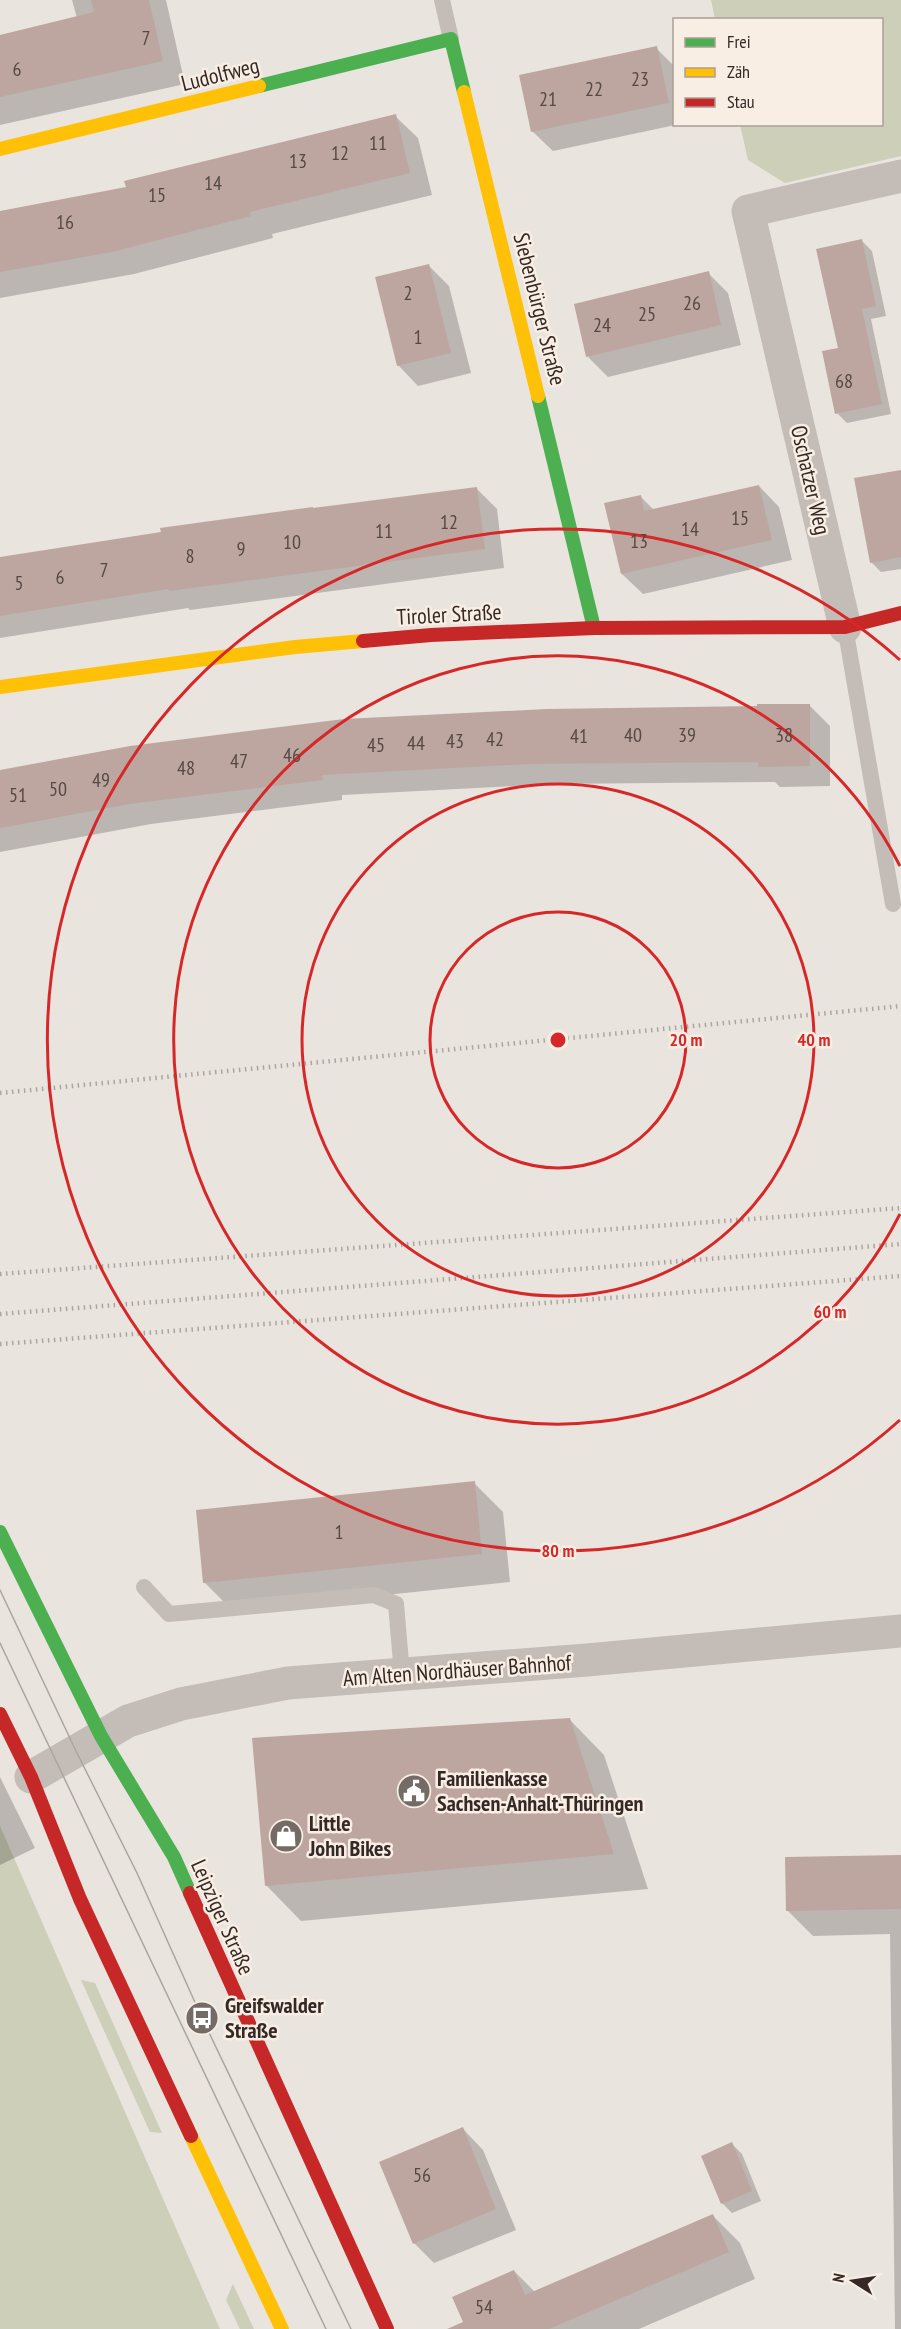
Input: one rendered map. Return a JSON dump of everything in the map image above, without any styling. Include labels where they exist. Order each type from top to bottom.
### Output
[{"type":"street","name":"Ludolfweg","points":[[0,149],[451,39]]},
{"type":"street","name":"Siebenbürger Straße","points":[[451,39],[594,628]]},
{"type":"street","name":"Oschatzer Weg","points":[[845,627],[748,211],[901,176]]},
{"type":"street","name":"Tiroler Straße","points":[[0,687],[295,647],[431,635],[594,628],[845,627],[901,613]]},
{"type":"street","name":"Leipziger Straße","points":[[0,1532],[101,1736],[174,1857],[387,2329]]},
{"type":"street","name":"Am Alten Nordhäuser Bahnhof","points":[[31,1777],[128,1721],[181,1704],[288,1683],[587,1660],[901,1631]]},
{"type":"street","points":[[0,1714],[31,1777],[80,1899],[282,2329]]},
{"type":"lane","name":"Siebenbürger Straße","points":[[442,0],[451,39]]},
{"type":"lane","name":"Oschatzer Weg","points":[[845,627],[893,904]]},
{"type":"lane","points":[[144,1587],[169,1614],[374,1594],[396,1604],[402,1674]]},
{"type":"green space","points":[[711,0],[901,0],[901,156],[785,183],[748,160],[740,126],[883,126],[883,18],[715,18]]},
{"type":"green space","points":[[0,1826],[220,2329],[0,2329]]},
{"type":"green space","points":[[81,1980],[95,1983],[162,2133],[150,2132]]},
{"type":"green space","points":[[233,2284],[254,2329],[240,2329],[226,2300]]},
{"type":"building","points":[[91,0],[149,0],[163,61],[0,97],[0,35],[94,12]]},
{"type":"building","points":[[657,46],[669,103],[531,132],[519,75]]},
{"type":"building","points":[[396,114],[410,173],[250,212],[251,216],[112,252],[0,272],[0,211],[126,187],[124,181]]},
{"type":"building","points":[[862,239],[876,306],[862,309],[882,404],[835,414],[822,351],[838,348],[816,249]]},
{"type":"building","points":[[429,264],[451,353],[397,366],[375,277]]},
{"type":"building","points":[[709,271],[721,325],[586,357],[574,304]]},
{"type":"building","points":[[901,470],[901,557],[870,563],[854,478]]},
{"type":"building","points":[[759,485],[772,540],[621,574],[604,503],[641,495],[644,511]]},
{"type":"building","points":[[477,487],[485,549],[169,591],[168,589],[0,616],[0,557],[161,532],[160,528]]},
{"type":"building","points":[[757,704],[810,704],[810,766],[758,767],[758,762],[530,764],[322,775],[323,780],[130,804],[0,828],[0,770],[130,746],[344,719],[547,709],[757,706]]},
{"type":"building","points":[[475,1481],[482,1554],[203,1583],[196,1510]]},
{"type":"building","points":[[570,1718],[614,1854],[265,1886],[252,1738]]},
{"type":"building","points":[[901,1855],[901,1909],[786,1911],[785,1857]]},
{"type":"building","points":[[463,2127],[496,2209],[413,2244],[379,2162]]},
{"type":"building","points":[[732,2142],[752,2191],[721,2204],[701,2156]]},
{"type":"building","points":[[713,2214],[729,2252],[549,2329],[447,2329],[463,2322],[452,2297],[514,2270],[525,2295]]},
{"type":"tram line","points":[[0,1590],[137,1873],[202,2018],[351,2329]]},
{"type":"tram line","points":[[0,1643],[326,2329]]},
{"type":"railway","points":[[0,1093],[901,1006]]},
{"type":"railway","points":[[0,1274],[901,1208]]},
{"type":"railway","points":[[0,1314],[901,1244]]},
{"type":"railway","points":[[0,1344],[901,1276]]},
{"type":"traffic: fast","points":[[259,86],[451,39],[464,92]]},
{"type":"traffic: fast","points":[[538,396],[594,628]]},
{"type":"traffic: fast","points":[[0,1532],[101,1736],[174,1857],[190,1893]]},
{"type":"traffic: slow","points":[[0,149],[259,86]]},
{"type":"traffic: slow","points":[[464,92],[538,396]]},
{"type":"traffic: slow","points":[[0,687],[295,647],[363,641]]},
{"type":"traffic: slow","points":[[191,2136],[282,2329]]},
{"type":"traffic: jam","points":[[363,641],[431,635],[594,628],[845,627],[901,613]]},
{"type":"traffic: jam","points":[[0,1714],[31,1777],[80,1899],[191,2136]]},
{"type":"traffic: jam","points":[[190,1893],[387,2329]]},
{"type":"place","name":"Familienkasse Sachsen-Anhalt-Thüringen","points":[[414,1791]]},
{"type":"place","name":"Little John Bikes","points":[[286,1836]]},
{"type":"place","name":"Greifswalder Straße","points":[[202,2018]]}]
